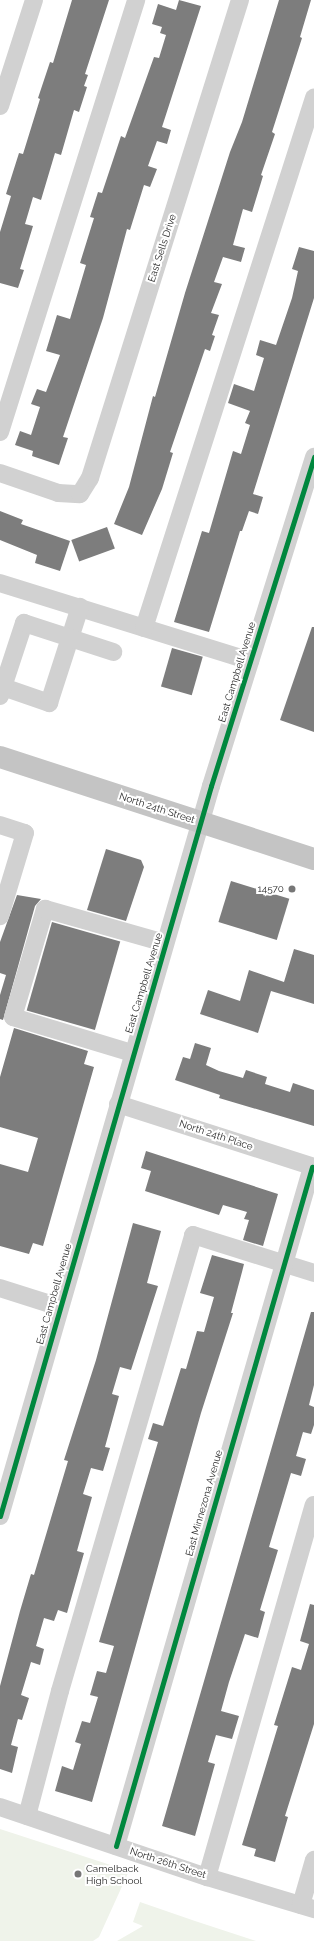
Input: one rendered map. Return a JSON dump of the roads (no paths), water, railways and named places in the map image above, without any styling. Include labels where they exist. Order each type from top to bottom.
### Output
[{"type":"main road","name":"North 24th Street","points":[[0,757],[314,859]]},
{"type":"street","points":[[0,106],[34,0]]},
{"type":"street","points":[[0,432],[136,0]]},
{"type":"street","name":"East Sells Drive","points":[[0,473],[58,493],[80,494],[90,478],[240,0]]},
{"type":"street","points":[[144,628],[314,98]]},
{"type":"street","name":"East Campbell Avenue","points":[[0,1516],[132,1053],[250,661],[314,457]]},
{"type":"street","points":[[0,583],[250,661]]},
{"type":"street","points":[[80,607],[70,638],[50,703],[1,692],[24,623],[70,638],[113,652]]},
{"type":"street","points":[[0,825],[25,833],[0,916]]},
{"type":"street","points":[[132,1053],[13,1017],[45,909],[165,944]]},
{"type":"street","name":"North 24th Place","points":[[118,1104],[313,1167]]},
{"type":"street","name":"East Minnezona Avenue","points":[[116,1846],[313,1167]]},
{"type":"street","points":[[27,1816],[60,1691],[193,1234],[314,1272]]},
{"type":"street","points":[[0,1288],[60,1307]]},
{"type":"street","points":[[207,1876],[314,1505]]},
{"type":"street","name":"North 26th Street","points":[[0,1807],[207,1876],[308,1907]]},
{"type":"street","points":[[308,1907],[314,1860]]},
{"type":"place","name":"14570","points":[[292,889]]},
{"type":"place","name":"Camelback High School","points":[[78,1874]]}]
